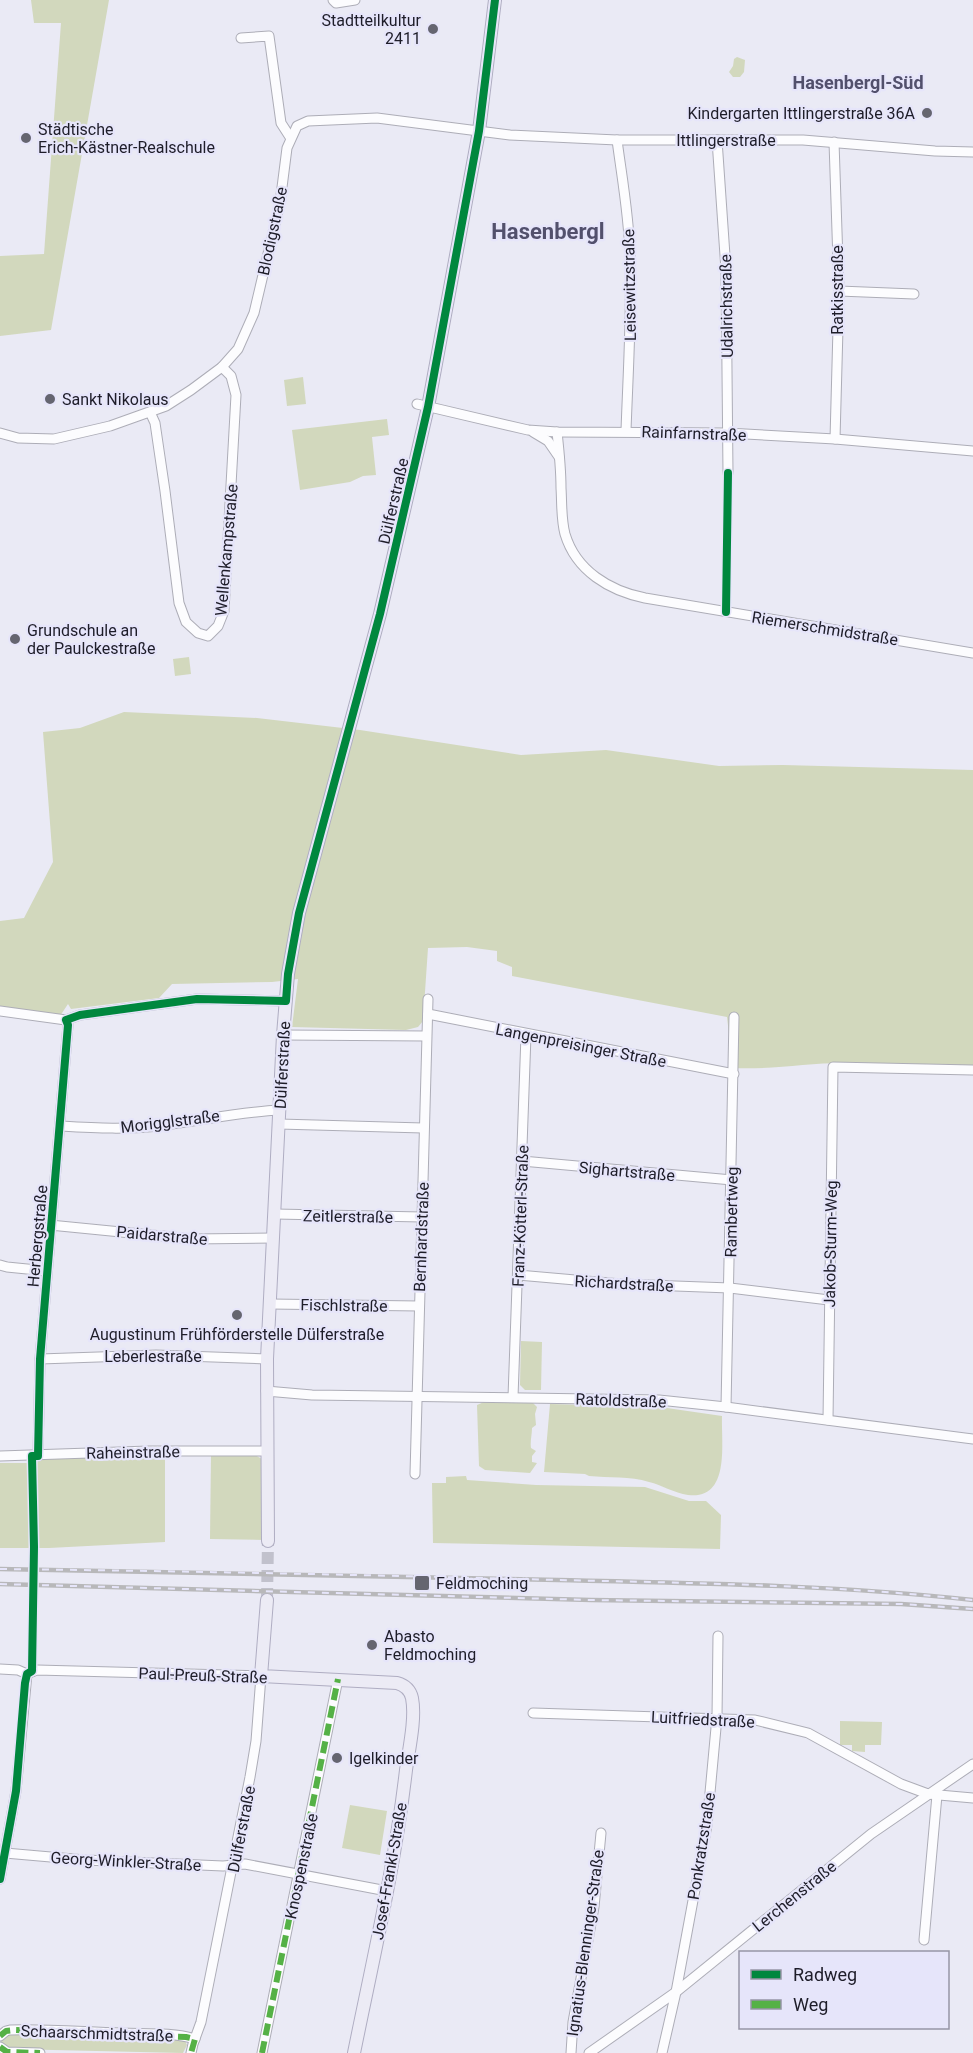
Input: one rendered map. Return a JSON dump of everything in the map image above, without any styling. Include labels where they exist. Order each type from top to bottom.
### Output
[{"type":"main road","name":"Dülferstraße","points":[[268,1541],[267,1359],[288,974],[299,913],[380,614],[479,131],[495,0]]},
{"type":"main road","name":"Dülferstraße","points":[[261,1676],[267,1600]]},
{"type":"main road","name":"Paul-Preuß-Straße","points":[[261,1676],[397,1683],[407,1688]]},
{"type":"main road","name":"Josef-Frankl-Straße","points":[[354,2053],[387,1890],[405,1781],[412,1695],[407,1688]]},
{"type":"street","points":[[333,0],[336,3],[355,0]]},
{"type":"street","points":[[241,38],[269,36],[281,123],[290,137],[297,126],[308,121],[342,118],[377,118],[479,131]]},
{"type":"street","name":"Ittlingerstraße","points":[[479,131],[617,140],[834,142],[973,152]]},
{"type":"street","name":"Blodigstraße","points":[[0,433],[18,438],[47,440],[94,431],[166,406],[222,367],[238,349],[254,313],[280,203],[290,137]]},
{"type":"street","name":"Leisewitzstraße","points":[[617,140],[630,253],[630,376],[626,431]]},
{"type":"street","name":"Udalrichstraße","points":[[717,140],[726,270],[728,473]]},
{"type":"street","name":"Ratkisstraße","points":[[834,142],[839,291],[835,439]]},
{"type":"street","points":[[839,291],[914,294]]},
{"type":"street","name":"Wellenkampstraße","points":[[150,412],[155,423],[161,459],[179,603],[186,622],[198,633],[208,636],[218,626],[224,611],[234,446],[236,395],[231,376],[222,367]]},
{"type":"street","name":"Rainfarnstraße","points":[[423,406],[528,430],[727,433],[835,439],[973,451]]},
{"type":"street","points":[[528,430],[548,441],[560,458]]},
{"type":"street","name":"Riemerschmidstraße","points":[[557,432],[565,535],[579,560],[590,573],[606,585],[627,595],[973,653]]},
{"type":"street","points":[[0,1011],[66,1020],[80,1015],[197,999],[286,1001]]},
{"type":"street","name":"Bernhardstraße","points":[[415,1474],[428,999]]},
{"type":"street","name":"Langenpreisinger Straße","points":[[428,1014],[734,1074]]},
{"type":"street","name":"Rambertweg","points":[[726,1407],[734,1017]]},
{"type":"street","name":"Herbergstraße","points":[[38,1455],[40,1359],[50,1225],[61,1126],[68,1025],[66,1020]]},
{"type":"street","points":[[283,1035],[426,1036]]},
{"type":"street","name":"Franz-Kötterl-Straße","points":[[513,1397],[526,1035]]},
{"type":"street","name":"Jakob-Sturm-Weg","points":[[828,1420],[833,1067],[973,1070]]},
{"type":"street","name":"Morigglstraße","points":[[61,1126],[110,1128],[162,1126],[240,1113],[280,1110]]},
{"type":"street","points":[[279,1124],[423,1128]]},
{"type":"street","name":"Sighartstraße","points":[[522,1161],[732,1180]]},
{"type":"street","name":"Zeitlerstraße","points":[[275,1214],[422,1217]]},
{"type":"street","name":"Paidarstraße","points":[[50,1225],[192,1239],[273,1238]]},
{"type":"street","points":[[0,1265],[47,1271]]},
{"type":"street","name":"Richardstraße","points":[[518,1275],[609,1283],[730,1288],[830,1300]]},
{"type":"street","name":"Fischlstraße","points":[[270,1304],[419,1306]]},
{"type":"street","name":"Leberlestraße","points":[[40,1359],[156,1355],[267,1359]]},
{"type":"street","name":"Ratoldstraße","points":[[266,1391],[312,1395],[659,1400],[973,1439]]},
{"type":"street","name":"Raheinstraße","points":[[0,1456],[149,1451],[267,1451]]},
{"type":"street","name":"Ponkratzstraße","points":[[662,2053],[676,1992],[707,1825],[717,1717],[718,1636]]},
{"type":"street","name":"Paul-Preuß-Straße","points":[[0,1669],[18,1670],[27,1674],[37,1670],[261,1676]]},
{"type":"street","points":[[0,1879],[16,1791],[27,1674]]},
{"type":"street","name":"Dülferstraße","points":[[191,2053],[201,2022],[234,1864],[256,1741],[261,1676]]},
{"type":"street","name":"Knospenstraße","points":[[262,2053],[338,1679]]},
{"type":"street","name":"Luitfriedstraße","points":[[533,1713],[755,1719],[807,1733],[901,1784],[933,1794],[973,1798]]},
{"type":"street","name":"Lerchenstraße","points":[[589,2053],[676,1992],[853,1848],[973,1764]]},
{"type":"street","points":[[924,1940],[933,1794]]},
{"type":"street","name":"Ignatius-Blenninger-Straße","points":[[571,2053],[573,2022],[594,1908],[601,1833]]},
{"type":"street","name":"Georg-Winkler-Straße","points":[[5,1853],[85,1860],[223,1866],[245,1864],[387,1890]]},
{"type":"street","name":"Schaarschmidtstraße","points":[[0,2036],[10,2030],[46,2030],[144,2034],[195,2039]]},
{"type":"street","name":"Schaarschmidtstraße","points":[[0,2047],[7,2052],[40,2053]]},
{"type":"green space","points":[[31,0],[109,0],[51,330],[0,336],[0,256],[44,254],[61,23],[34,23]]},
{"type":"green space","points":[[737,57],[745,60],[744,72],[740,77],[733,77],[729,72]]},
{"type":"green space","points":[[303,377],[306,404],[287,406],[284,380]]},
{"type":"green space","points":[[387,419],[389,435],[372,437],[376,475],[363,476],[350,482],[300,490],[292,430]]},
{"type":"green space","points":[[189,657],[191,674],[175,676],[173,659]]},
{"type":"green space","points":[[124,712],[257,718],[360,730],[521,755],[606,750],[719,766],[783,765],[973,770],[973,1066],[830,1063],[733,1068],[727,1017],[512,976],[512,967],[497,961],[497,951],[467,947],[428,948],[423,1021],[418,1027],[406,1030],[292,1027],[298,979],[272,982],[172,984],[159,998],[71,1009],[68,1004],[60,1016],[0,1007],[0,921],[24,918],[53,862],[43,732],[80,728]]},
{"type":"green space","points":[[521,1341],[542,1342],[541,1390],[525,1390],[520,1385]]},
{"type":"green space","points":[[484,1402],[533,1403],[537,1407],[536,1425],[532,1428],[531,1448],[536,1451],[532,1456],[532,1462],[537,1463],[530,1473],[485,1470],[479,1466],[477,1405]]},
{"type":"green space","points":[[550,1404],[660,1407],[722,1416],[721,1468],[717,1479],[711,1489],[702,1494],[688,1495],[654,1483],[634,1479],[544,1472]]},
{"type":"green space","points":[[165,1454],[165,1542],[0,1548],[0,1463],[30,1463],[84,1456],[148,1458]]},
{"type":"green space","points":[[253,1454],[262,1459],[264,1540],[210,1539],[211,1455]]},
{"type":"green space","points":[[466,1476],[467,1480],[536,1485],[645,1487],[689,1501],[706,1501],[721,1515],[720,1549],[433,1543],[432,1483],[446,1483],[446,1477]]},
{"type":"green space","points":[[840,1721],[882,1722],[881,1745],[865,1745],[865,1752],[852,1751],[852,1745],[840,1745]]},
{"type":"green space","points":[[350,1805],[387,1811],[380,1855],[342,1848]]},
{"type":"green space","points":[[9,2033],[178,2038],[185,2041],[187,2045],[183,2053],[10,2049],[1,2043],[1,2039]]},
{"type":"tunnel","points":[[267,1600],[268,1541]]},
{"type":"railway","points":[[0,1569],[279,1573],[714,1584],[869,1591],[973,1600]]},
{"type":"railway","points":[[0,1584],[591,1600],[901,1604],[973,1609]]},
{"type":"marked path","points":[[262,2053],[338,1679]]},
{"type":"marked path","points":[[0,2036],[6,2031],[15,2030],[186,2037],[195,2039],[191,2053]]},
{"type":"marked path","points":[[0,2047],[7,2052],[40,2053]]},
{"type":"cycle path","points":[[0,1879],[16,1791],[25,1683],[27,1674],[32,1671],[34,1547],[32,1456],[38,1456],[40,1359],[68,1025],[66,1020],[80,1015],[197,999],[286,1001],[288,974],[299,913],[380,614],[428,407],[479,131],[495,0]]},
{"type":"cycle path","points":[[726,612],[728,473]]},
{"type":"place","name":"Stadtteilkultur 2411","points":[[433,29]]},
{"type":"place","name":"Kindergarten Ittlingerstraße 36A","points":[[927,113]]},
{"type":"place","name":"Städtische Erich-Kästner-Realschule","points":[[26,138]]},
{"type":"place","name":"Sankt Nikolaus","points":[[50,399]]},
{"type":"place","name":"Grundschule an der Paulckestraße","points":[[15,639]]},
{"type":"place","name":"Augustinum Frühförderstelle Dülferstraße","points":[[237,1315]]},
{"type":"place","name":"Feldmoching","points":[[422,1583]]},
{"type":"place","name":"Abasto Feldmoching","points":[[372,1645]]},
{"type":"place","name":"Igelkinder","points":[[337,1758]]},
{"type":"district","name":"Hasenbergl-Süd","points":[[858,83]]},
{"type":"district","name":"Hasenbergl","points":[[548,231]]}]
